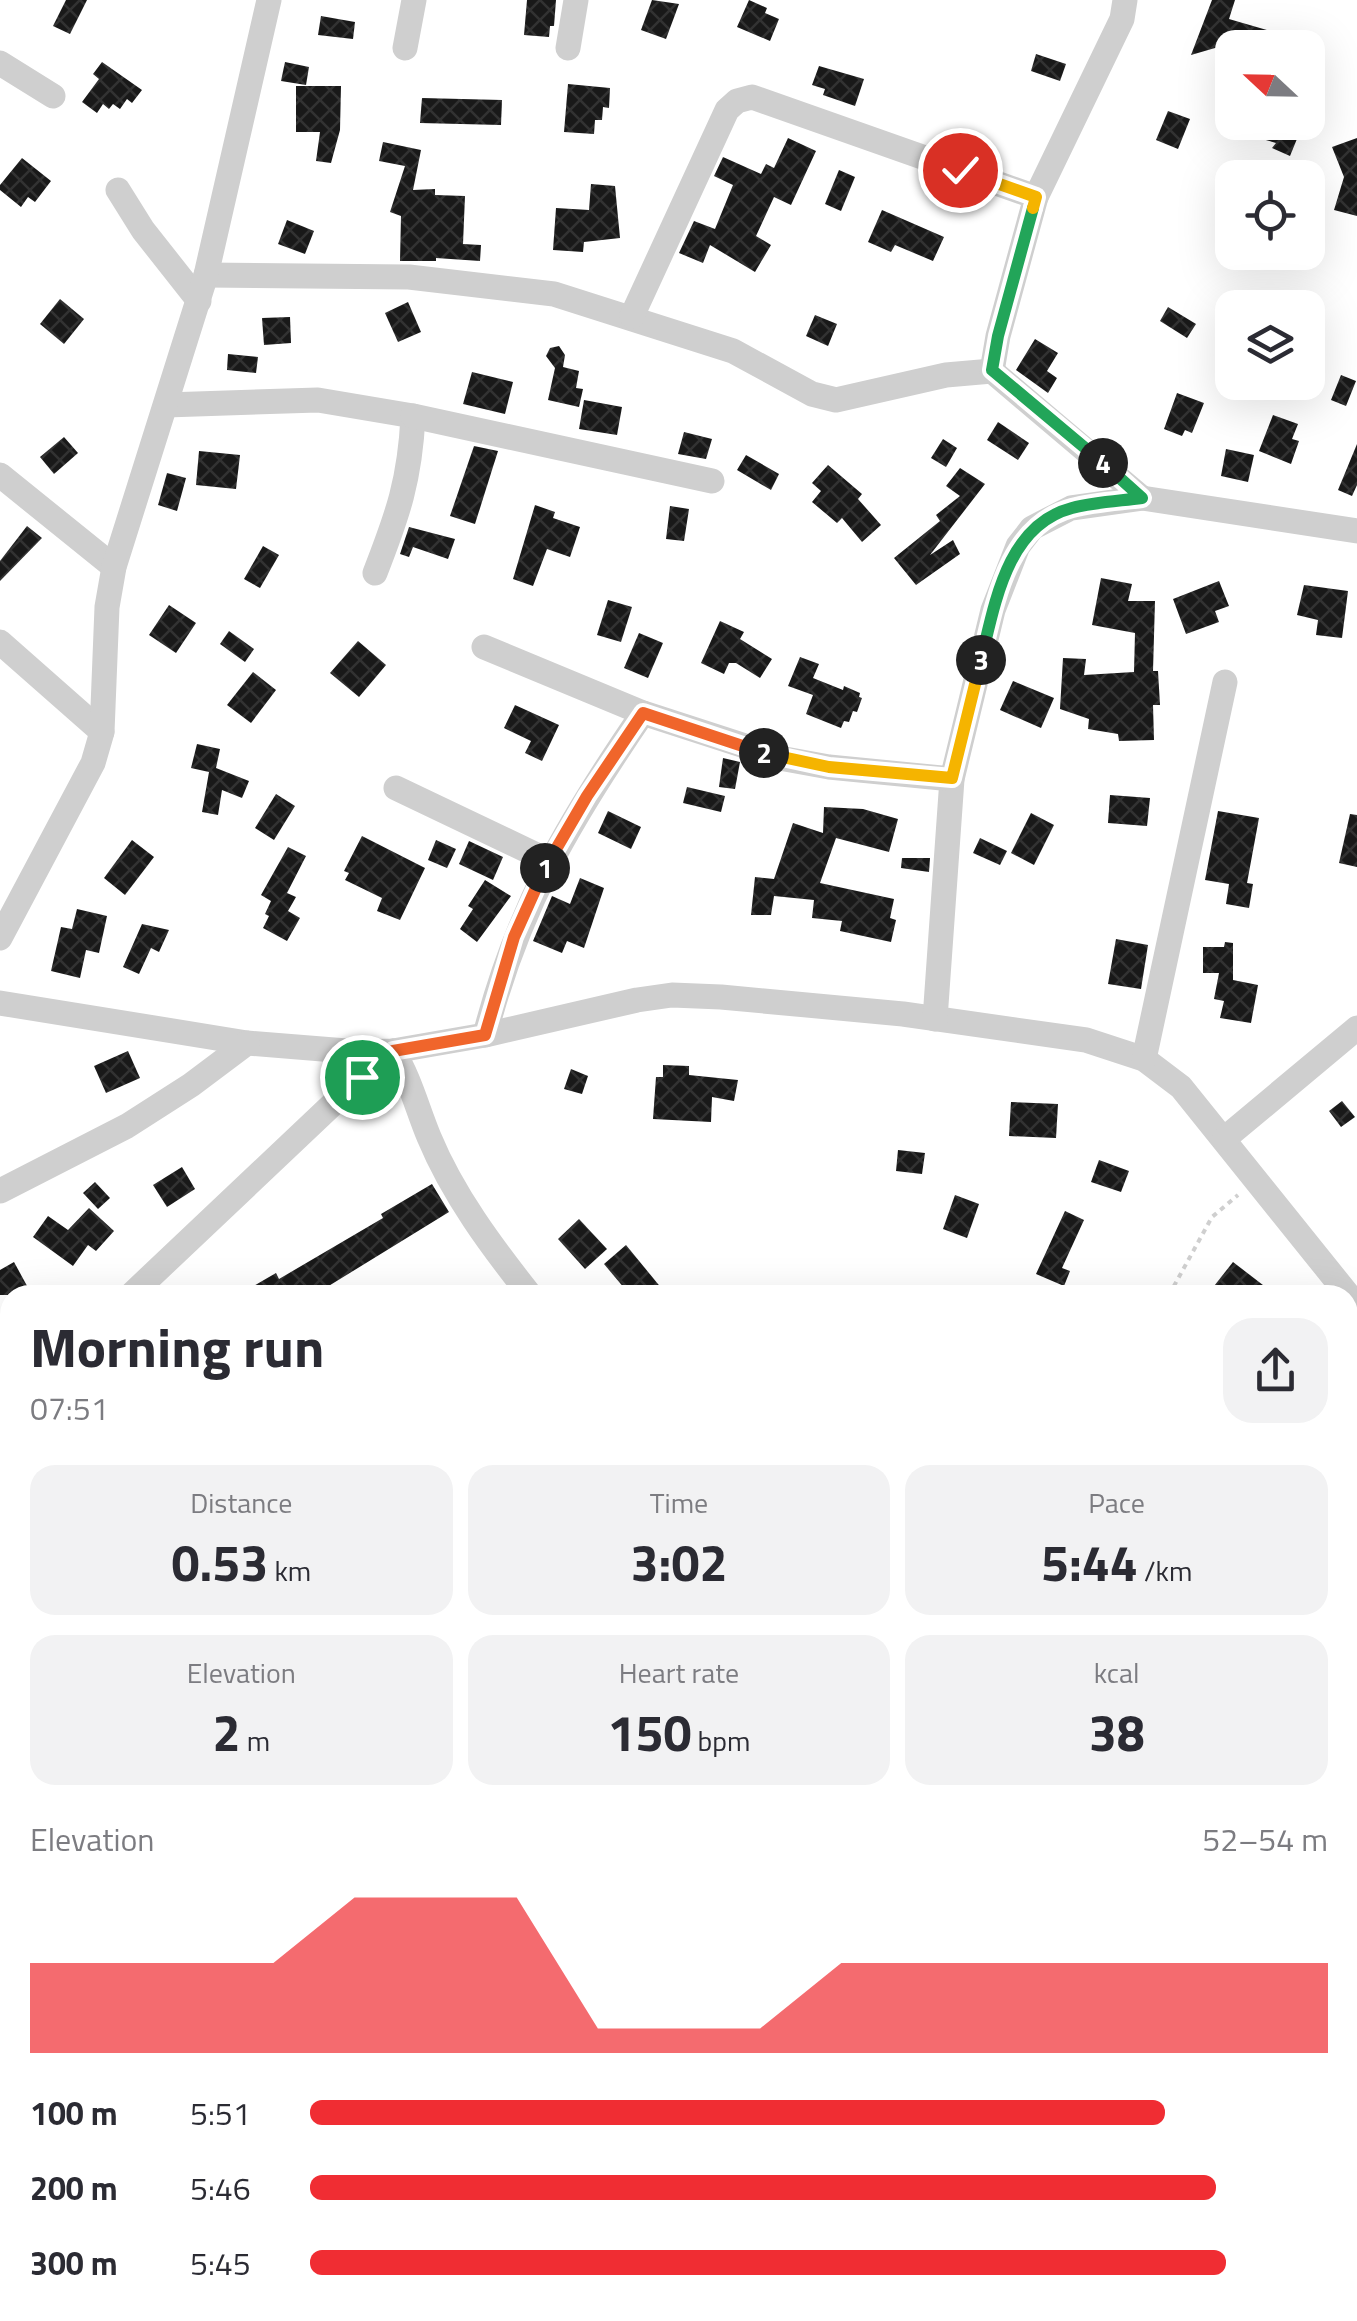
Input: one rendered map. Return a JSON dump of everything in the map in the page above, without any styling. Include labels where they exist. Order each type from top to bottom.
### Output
[{"type":"street","points":[[0,938],[92,763],[102,732],[106,607],[114,567],[206,276],[269,0]]},
{"type":"street","points":[[405,48],[414,0]]},
{"type":"street","points":[[568,48],[576,0]]},
{"type":"street","points":[[992,370],[1036,197],[1122,19],[1125,0]]},
{"type":"street","points":[[0,63],[53,96]]},
{"type":"street","points":[[632,316],[727,110],[737,101],[752,97],[1036,197]]},
{"type":"street","points":[[118,190],[143,230],[199,301]]},
{"type":"street","points":[[206,276],[409,278],[554,294],[733,351],[812,394],[836,400],[946,375],[992,370],[1142,498]]},
{"type":"street","points":[[166,404],[318,400],[413,416],[712,482]]},
{"type":"street","points":[[375,573],[410,466],[413,416]]},
{"type":"street","points":[[0,475],[114,567]]},
{"type":"street","points":[[935,1018],[952,778],[993,610],[1018,546],[1032,528],[1071,508],[1142,498],[1357,530]]},
{"type":"street","points":[[0,642],[102,732]]},
{"type":"street","points":[[484,647],[643,713],[785,759],[952,778]]},
{"type":"street","points":[[1144,1059],[1225,682]]},
{"type":"street","points":[[485,1035],[514,937],[549,861],[643,713]]},
{"type":"street","points":[[396,788],[549,861]]},
{"type":"street","points":[[0,1003],[247,1043],[393,1051],[672,995],[720,996],[935,1018],[1086,1040],[1144,1059],[1180,1086],[1340,1285]]},
{"type":"street","points":[[1224,1139],[1357,1028]]},
{"type":"street","points":[[0,1191],[127,1126],[191,1086],[247,1043]]},
{"type":"street","points":[[142,1285],[372,1066],[393,1051]]},
{"type":"street","points":[[393,1051],[409,1079],[430,1138],[488,1242],[522,1285]]},
{"type":"path","points":[[1175,1285],[1212,1218],[1257,1180]]},
{"type":"building","points":[[66,0],[87,0],[70,34],[53,26]]},
{"type":"building","points":[[527,0],[556,0],[549,37],[524,35]]},
{"type":"building","points":[[652,0],[679,4],[666,39],[641,30]]},
{"type":"building","points":[[749,0],[779,19],[770,41],[737,27]]},
{"type":"building","points":[[1212,0],[1235,0],[1229,19],[1267,30],[1215,30],[1215,48],[1191,55]]},
{"type":"building","points":[[321,16],[355,22],[353,39],[318,35]]},
{"type":"building","points":[[1036,54],[1066,64],[1060,81],[1031,71]]},
{"type":"building","points":[[102,62],[142,90],[132,103],[127,99],[120,109],[113,104],[109,109],[103,104],[97,113],[82,102],[99,79],[93,74]]},
{"type":"building","points":[[285,62],[309,67],[306,85],[281,81]]},
{"type":"building","points":[[819,66],[864,79],[855,106],[823,95],[825,89],[812,85]]},
{"type":"building","points":[[568,84],[610,88],[609,108],[603,107],[602,120],[595,120],[594,134],[564,132]]},
{"type":"building","points":[[296,86],[341,86],[340,130],[331,163],[316,161],[320,132],[296,132]]},
{"type":"building","points":[[422,98],[502,100],[501,125],[420,123]]},
{"type":"building","points":[[1168,111],[1190,119],[1178,149],[1156,140]]},
{"type":"building","points":[[788,138],[816,151],[791,205],[774,197],[756,236],[771,245],[755,272],[710,245],[703,263],[679,253],[694,221],[715,229],[733,185],[714,176],[723,157],[761,174],[766,164],[774,168]]},
{"type":"building","points":[[1357,138],[1357,216],[1334,210],[1344,177],[1332,147]]},
{"type":"building","points":[[1266,140],[1297,140],[1290,156],[1272,148],[1276,143]]},
{"type":"building","points":[[383,142],[421,150],[413,190],[435,189],[435,195],[465,196],[463,244],[481,245],[480,261],[400,261],[401,216],[390,212],[405,166],[379,161]]},
{"type":"building","points":[[22,158],[51,181],[35,202],[28,197],[21,207],[0,190],[0,185]]},
{"type":"building","points":[[839,170],[855,177],[841,211],[825,204]]},
{"type":"building","points":[[591,184],[615,186],[620,238],[584,242],[583,252],[553,250],[556,208],[589,210]]},
{"type":"building","points":[[882,210],[944,237],[933,261],[895,245],[891,252],[868,242]]},
{"type":"building","points":[[287,220],[314,231],[305,254],[278,244]]},
{"type":"building","points":[[60,299],[84,319],[64,344],[40,324]]},
{"type":"building","points":[[408,302],[421,332],[398,342],[385,313]]},
{"type":"building","points":[[1168,307],[1196,324],[1187,338],[1160,321]]},
{"type":"building","points":[[815,315],[837,324],[828,346],[806,336]]},
{"type":"building","points":[[290,317],[291,343],[264,345],[262,318]]},
{"type":"building","points":[[1035,339],[1058,353],[1047,371],[1057,378],[1048,393],[1016,370]]},
{"type":"building","points":[[559,346],[565,355],[563,367],[579,371],[576,388],[583,389],[579,407],[548,400],[555,368],[546,356],[550,348]]},
{"type":"building","points":[[228,354],[258,357],[256,373],[227,370]]},
{"type":"building","points":[[472,372],[513,382],[505,414],[463,404]]},
{"type":"building","points":[[1341,375],[1356,381],[1346,406],[1331,400]]},
{"type":"building","points":[[1177,393],[1204,403],[1192,433],[1185,430],[1182,436],[1164,429]]},
{"type":"building","points":[[584,400],[622,407],[617,435],[579,429]]},
{"type":"building","points":[[1273,415],[1298,424],[1292,439],[1299,441],[1291,464],[1259,451]]},
{"type":"building","points":[[998,422],[1029,443],[1018,460],[987,440]]},
{"type":"building","points":[[684,432],[712,439],[706,459],[678,454]]},
{"type":"building","points":[[64,437],[78,453],[54,474],[40,457]]},
{"type":"building","points":[[943,439],[957,448],[946,467],[931,458]]},
{"type":"building","points":[[1357,444],[1357,485],[1352,496],[1338,490]]},
{"type":"building","points":[[474,446],[498,451],[475,524],[450,516]]},
{"type":"building","points":[[1226,449],[1254,455],[1248,482],[1221,476]]},
{"type":"building","points":[[199,451],[240,455],[236,489],[196,485]]},
{"type":"building","points":[[746,455],[779,474],[771,490],[737,470]]},
{"type":"building","points":[[828,465],[862,494],[858,499],[881,525],[862,542],[842,518],[837,523],[812,502],[821,491],[812,483]]},
{"type":"building","points":[[960,468],[985,484],[930,555],[953,540],[960,554],[916,585],[894,558],[940,521],[936,515],[960,496],[946,486]]},
{"type":"building","points":[[167,473],[186,478],[177,511],[158,505]]},
{"type":"building","points":[[535,505],[555,512],[553,518],[580,527],[570,557],[547,549],[533,586],[513,579]]},
{"type":"building","points":[[670,506],[689,509],[684,541],[666,539]]},
{"type":"building","points":[[27,526],[42,538],[0,581],[0,561]]},
{"type":"building","points":[[409,527],[455,539],[448,559],[413,547],[409,557],[400,554]]},
{"type":"building","points":[[263,546],[279,555],[260,588],[244,579]]},
{"type":"building","points":[[1101,578],[1132,584],[1128,601],[1155,601],[1153,671],[1158,671],[1160,705],[1153,705],[1154,740],[1119,741],[1118,734],[1088,729],[1089,719],[1060,709],[1063,658],[1086,659],[1084,675],[1134,672],[1135,633],[1092,625]]},
{"type":"building","points":[[1219,581],[1229,606],[1215,611],[1219,622],[1186,634],[1173,599]]},
{"type":"building","points":[[1304,585],[1348,591],[1342,638],[1316,635],[1318,620],[1297,615]]},
{"type":"building","points":[[608,600],[632,607],[621,642],[597,635]]},
{"type":"building","points":[[169,605],[196,623],[176,653],[149,635]]},
{"type":"building","points":[[720,621],[744,632],[740,639],[772,659],[760,678],[736,663],[729,663],[724,674],[701,663]]},
{"type":"building","points":[[229,631],[254,649],[245,662],[220,644]]},
{"type":"building","points":[[639,633],[663,643],[648,678],[624,668]]},
{"type":"building","points":[[358,641],[386,665],[359,697],[330,673]]},
{"type":"building","points":[[800,657],[819,664],[813,678],[860,693],[857,712],[853,711],[849,722],[844,721],[841,728],[806,714],[813,695],[788,686]]},
{"type":"building","points":[[253,672],[276,690],[251,723],[227,705]]},
{"type":"building","points":[[1013,681],[1054,698],[1041,728],[1000,710]]},
{"type":"building","points":[[515,705],[559,725],[542,761],[525,753],[531,741],[504,728]]},
{"type":"building","points":[[197,744],[220,749],[216,768],[249,781],[242,798],[222,790],[218,815],[202,812],[209,772],[191,768]]},
{"type":"building","points":[[723,758],[740,762],[735,789],[719,787]]},
{"type":"building","points":[[687,787],[725,796],[721,812],[683,803]]},
{"type":"building","points":[[276,794],[295,806],[274,840],[255,828]]},
{"type":"building","points":[[1110,795],[1150,798],[1147,826],[1108,823]]},
{"type":"building","points":[[824,807],[863,809],[898,819],[889,852],[836,838],[820,883],[894,899],[890,918],[896,920],[891,942],[840,931],[842,921],[812,918],[814,900],[774,896],[771,915],[751,915],[755,877],[774,879],[793,823],[823,833]]},
{"type":"building","points":[[608,811],[641,827],[631,849],[598,833]]},
{"type":"building","points":[[1218,811],[1259,818],[1247,883],[1253,884],[1249,908],[1226,904],[1229,884],[1205,880]]},
{"type":"building","points":[[1031,813],[1054,825],[1034,865],[1011,853]]},
{"type":"building","points":[[1350,814],[1357,815],[1357,867],[1339,863]]},
{"type":"building","points":[[362,836],[425,868],[400,920],[377,911],[382,898],[345,880],[349,873],[344,871]]},
{"type":"building","points":[[980,838],[1007,851],[1000,865],[973,853]]},
{"type":"building","points":[[132,840],[154,857],[125,895],[104,878]]},
{"type":"building","points":[[436,840],[456,849],[447,868],[428,860]]},
{"type":"building","points":[[469,841],[503,857],[493,880],[459,864]]},
{"type":"building","points":[[288,847],[306,856],[287,893],[296,897],[288,911],[300,918],[287,941],[263,928],[271,901],[261,895]]},
{"type":"building","points":[[902,858],[930,858],[929,872],[901,868]]},
{"type":"building","points":[[580,878],[604,888],[584,948],[567,941],[562,953],[533,941],[552,896],[570,904]]},
{"type":"building","points":[[485,880],[511,896],[477,942],[460,929],[473,909],[468,906]]},
{"type":"building","points":[[77,909],[107,916],[99,953],[86,950],[80,978],[51,971],[61,927],[72,929]]},
{"type":"building","points":[[142,924],[169,930],[159,952],[151,948],[139,974],[123,967]]},
{"type":"building","points":[[1116,939],[1148,945],[1141,989],[1108,984]]},
{"type":"building","points":[[1225,942],[1233,943],[1233,980],[1258,985],[1251,1023],[1220,1018],[1224,1001],[1214,999],[1219,973],[1203,973],[1203,947],[1224,947]]},
{"type":"building","points":[[128,1051],[140,1078],[106,1093],[94,1066]]},
{"type":"building","points":[[663,1065],[689,1066],[689,1075],[738,1080],[734,1101],[712,1097],[711,1122],[653,1119],[656,1077],[663,1077]]},
{"type":"building","points":[[571,1069],[588,1076],[582,1094],[564,1089]]},
{"type":"building","points":[[1342,1101],[1355,1117],[1341,1127],[1329,1111]]},
{"type":"building","points":[[1011,1102],[1058,1104],[1056,1138],[1009,1136]]},
{"type":"building","points":[[898,1150],[925,1153],[922,1174],[896,1171]]},
{"type":"building","points":[[1099,1160],[1129,1171],[1121,1192],[1091,1182]]},
{"type":"building","points":[[182,1167],[195,1189],[167,1207],[153,1185]]},
{"type":"building","points":[[95,1182],[110,1198],[98,1209],[83,1193]]},
{"type":"building","points":[[432,1184],[449,1212],[330,1285],[255,1285],[276,1273],[279,1279],[383,1218],[381,1214]]},
{"type":"building","points":[[955,1195],[979,1204],[967,1238],[943,1229]]},
{"type":"building","points":[[89,1208],[114,1231],[96,1251],[88,1245],[73,1266],[33,1237],[48,1216],[68,1230]]},
{"type":"building","points":[[1065,1211],[1084,1220],[1062,1268],[1070,1271],[1064,1285],[1036,1274]]},
{"type":"building","points":[[579,1219],[607,1249],[585,1269],[558,1239]]},
{"type":"building","points":[[626,1245],[659,1285],[622,1285],[604,1264]]},
{"type":"building","points":[[14,1262],[27,1285],[0,1285],[0,1270]]},
{"type":"building","points":[[1233,1262],[1263,1285],[1215,1285]]},
{"type":"route","points":[[362,1077],[393,1051],[485,1035],[514,937],[549,861],[643,713],[785,759],[890,774],[952,778],[993,610],[1018,546],[1032,528],[1071,508],[1142,498],[992,370],[1036,197],[960,170]]}]
